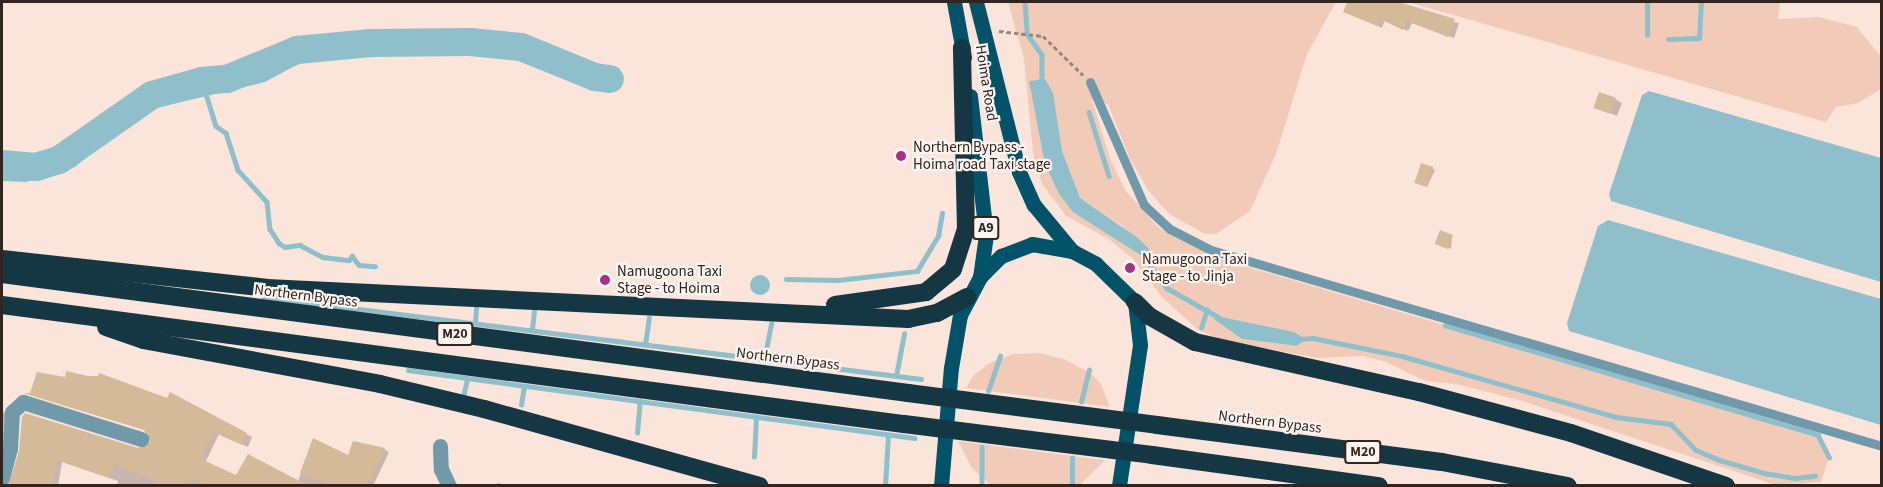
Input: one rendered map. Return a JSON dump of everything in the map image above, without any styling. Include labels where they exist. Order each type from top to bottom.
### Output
[{"type":"highway","points":[[765,310],[903,298],[926,292],[953,269],[966,229],[962,48]]},
{"type":"highway","points":[[2,259],[267,288],[765,310],[908,319],[936,313],[967,297]]},
{"type":"highway","name":"Northern Bypass","points":[[2,274],[1442,462],[1568,486]]},
{"type":"highway","points":[[1135,302],[1149,316],[1195,342],[1419,392],[1571,434],[1726,486]]},
{"type":"highway","name":"M20","points":[[2,305],[1379,486]]},
{"type":"highway","points":[[71,314],[143,340],[392,387],[759,486]]},
{"type":"main road","name":"Hoima Road","points":[[954,2],[982,178],[986,235],[980,277]]},
{"type":"main road","name":"Hoima Road","points":[[976,2],[1019,172],[1034,205],[1072,251]]},
{"type":"main road","points":[[941,486],[951,368],[967,297],[980,277],[1001,256],[1024,245],[1072,251],[1096,264],[1135,302],[1140,345],[1119,486]]},
{"type":"street","points":[[2,478],[10,449],[12,412],[23,402],[141,439]]},
{"type":"street","points":[[440,446],[441,469],[449,486]]},
{"type":"lane","points":[[1090,82],[1144,205],[1170,229],[1211,250],[1881,446]]},
{"type":"path","points":[[984,40],[1008,29],[1037,33],[1090,82]]},
{"type":"shaded area","points":[[1008,2],[1336,2],[1307,54],[1276,154],[1250,211],[1216,234],[1205,234],[1169,214],[1148,190],[1130,159],[1108,104],[1092,100],[1111,161],[1126,191],[1159,228],[1213,256],[1251,268],[1818,435],[1829,457],[1821,482],[1776,485],[1522,401],[1456,384],[1425,381],[1386,362],[1363,356],[1317,358],[1221,340],[1197,329],[1162,297],[1133,259],[1109,239],[1066,216],[1042,184],[1033,152],[1024,59]],"holes":[[[1045,80],[1052,93],[1062,151],[1080,198],[1124,227],[1148,260],[1093,224],[1037,117],[1030,81]],[[1218,316],[1230,320],[1304,339],[1297,346],[1242,339]]]},
{"type":"shaded area","points":[[1408,2],[1780,2],[1778,19],[1819,17],[1857,27],[1881,57],[1881,89],[1858,103],[1836,107],[1826,122]]},
{"type":"shaded area","points":[[1039,353],[1064,359],[1090,373],[1101,384],[1110,407],[966,388],[974,375],[988,364],[1013,354]]},
{"type":"shaded area","points":[[958,441],[1105,460],[1080,485],[991,485],[971,467]]},
{"type":"water","points":[[319,47],[328,48],[265,82],[152,109],[97,147],[75,167],[26,182],[2,181],[2,171],[30,171],[49,164],[61,158],[74,145],[155,100],[216,85],[230,74],[245,75],[300,59]]},
{"type":"water","points":[[1045,79],[1053,93],[1062,151],[1080,198],[1138,238],[1153,253],[1148,260],[1073,212],[1059,194],[1045,164],[1029,81]]},
{"type":"water","points":[[1649,91],[1881,158],[1881,282],[1611,201],[1609,194],[1642,95]]},
{"type":"water","points":[[1608,220],[1881,299],[1881,425],[1569,331],[1567,323],[1598,226]]},
{"type":"water","points":[[760,275],[767,278],[770,285],[767,292],[760,295],[753,292],[750,285],[753,278]]},
{"type":"water","points":[[1216,316],[1294,332],[1305,339],[1297,346],[1242,339],[1214,319]]},
{"type":"building","points":[[1347,2],[1399,2],[1455,19],[1448,37],[1407,21],[1403,30],[1380,19],[1377,26],[1343,12]]},
{"type":"building","points":[[1599,92],[1616,98],[1610,114],[1593,108]]},
{"type":"building","points":[[1421,163],[1433,167],[1427,187],[1415,183]]},
{"type":"building","points":[[1440,230],[1453,235],[1448,249],[1435,244]]},
{"type":"building","points":[[66,371],[88,376],[98,376],[99,373],[167,398],[170,392],[247,433],[242,445],[213,432],[201,459],[236,475],[248,454],[309,486],[207,486],[192,478],[187,486],[154,486],[155,481],[114,464],[109,478],[57,460],[53,486],[8,486],[19,451],[22,417],[25,413],[138,448],[150,442],[144,430],[23,393],[30,393],[37,372],[65,377]]},
{"type":"building","points":[[313,438],[348,455],[353,441],[385,448],[367,486],[330,486],[300,473]]},
{"type":"waterway","points":[[1025,2],[1027,34],[1042,55],[1042,86]]},
{"type":"waterway","points":[[1647,2],[1647,35]]},
{"type":"waterway","points":[[1668,39],[1699,38],[1701,2]]},
{"type":"waterway","points":[[2,164],[36,167],[59,160],[152,95],[202,81],[227,79],[297,50],[371,43],[470,42],[521,47],[595,77],[610,79]]},
{"type":"waterway","points":[[202,81],[216,126],[226,133],[238,170],[267,202],[270,229],[279,243],[285,247],[300,245],[323,257],[349,260],[352,256],[359,265],[375,266]]},
{"type":"waterway","points":[[1089,112],[1109,176]]},
{"type":"waterway","points":[[786,279],[838,280],[917,271],[938,236],[942,213]]},
{"type":"waterway","points":[[1145,258],[1167,288],[1220,318]]},
{"type":"waterway","points":[[263,297],[921,379]]},
{"type":"waterway","points":[[475,323],[476,309]]},
{"type":"waterway","points":[[1201,328],[1207,310]]},
{"type":"waterway","points":[[532,330],[534,311]]},
{"type":"waterway","points":[[645,345],[649,318]]},
{"type":"waterway","points":[[764,360],[771,324]]},
{"type":"waterway","points":[[1445,325],[1818,435],[1829,457]]},
{"type":"waterway","points":[[896,376],[904,334]]},
{"type":"waterway","points":[[1300,339],[1313,338],[1402,356],[1616,417],[1671,424],[1696,450],[1720,460],[1764,473],[1795,478],[1815,476]]},
{"type":"waterway","points":[[988,391],[1000,356]]},
{"type":"waterway","points":[[408,370],[914,438]]},
{"type":"waterway","points":[[1081,402],[1089,370]]},
{"type":"waterway","points":[[463,397],[467,379]]},
{"type":"waterway","points":[[521,405],[524,387]]},
{"type":"waterway","points":[[637,433],[640,401]]},
{"type":"waterway","points":[[754,457],[756,417]]},
{"type":"waterway","points":[[885,486],[888,436]]},
{"type":"waterway","points":[[982,447],[982,482]]},
{"type":"waterway","points":[[1072,458],[1072,486]]},
{"type":"place","name":"Northern Bypass - Hoima road Taxi stage","points":[[901,156]]},
{"type":"place","name":"Namugoona Taxi Stage - to Jinja","points":[[1130,268]]},
{"type":"place","name":"Namugoona Taxi Stage - to Hoima","points":[[605,280]]}]
